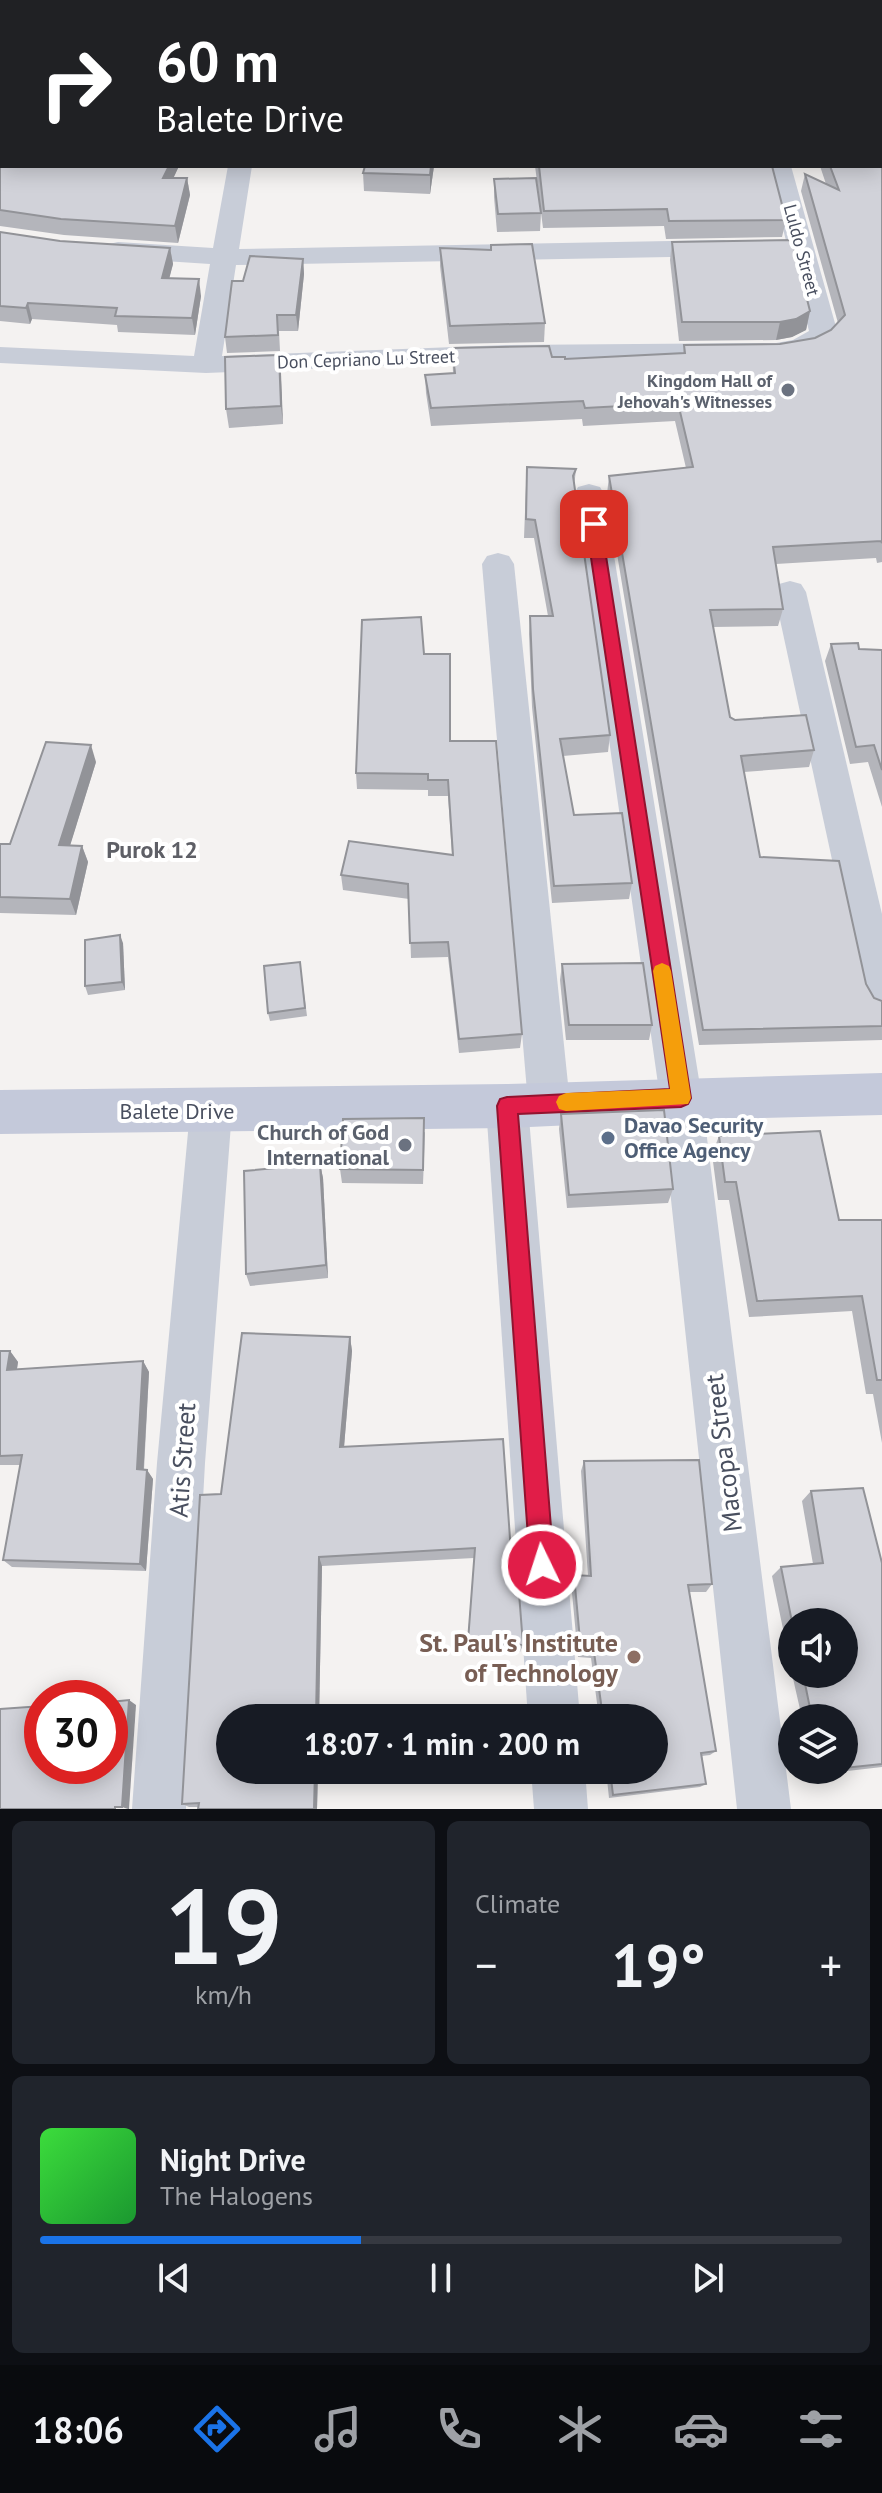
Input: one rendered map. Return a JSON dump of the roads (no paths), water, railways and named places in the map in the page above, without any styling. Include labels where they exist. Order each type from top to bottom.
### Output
[{"type":"street","points":[[206,365],[240,168]]},
{"type":"street","name":"Luldo Street","points":[[780,168],[824,334]]},
{"type":"street","points":[[93,248],[224,257],[803,247]]},
{"type":"street","name":"Don Cepriano Lu Street","points":[[0,355],[206,365],[506,353],[776,351],[801,347],[824,334]]},
{"type":"street","name":"Macopa Street","points":[[589,494],[681,1098],[764,1809]]},
{"type":"street","points":[[498,564],[528,1104],[553,1704]]},
{"type":"street","points":[[790,592],[882,998]]},
{"type":"street","name":"Balete Drive","points":[[0,1112],[211,1111],[882,1094]]},
{"type":"street","name":"Atis Street","points":[[159,1809],[181,1463],[211,1111]]},
{"type":"street","points":[[559,1784],[561,1809]]},
{"type":"place","name":"Kingdom Hall of Jehovah's Witnesses","points":[[788,390]]},
{"type":"place","name":"Davao Security Office Agency","points":[[608,1138]]},
{"type":"place","name":"Church of God International","points":[[405,1145]]},
{"type":"place","name":"St. Paul's Institute of Technology","points":[[634,1657]]},
{"type":"district","name":"Purok 12","points":[[152,849]]}]
